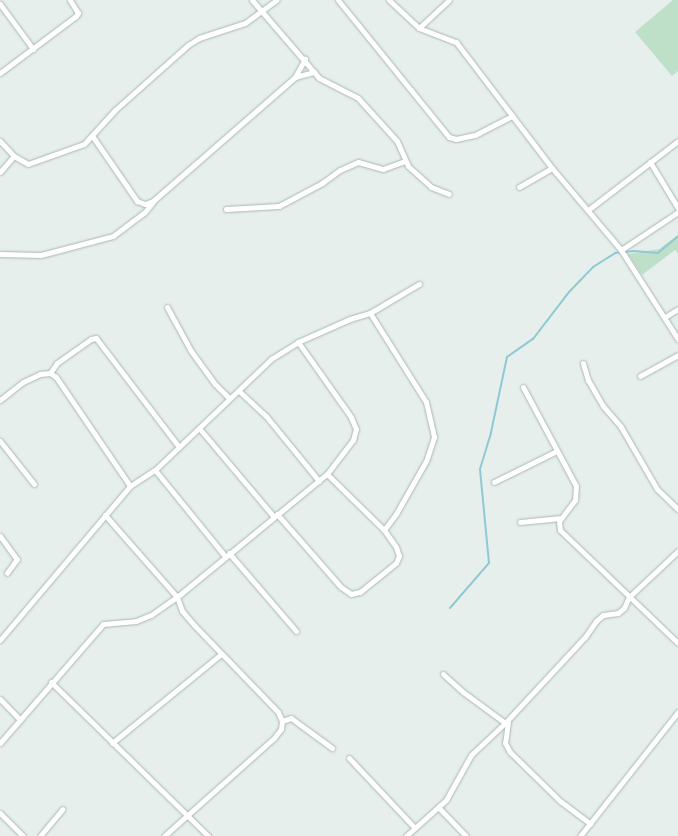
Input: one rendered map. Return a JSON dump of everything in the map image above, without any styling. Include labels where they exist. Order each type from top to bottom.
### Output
[{"type":"street","points":[[0,73],[76,16],[78,13],[70,0]]},
{"type":"street","points":[[252,0],[314,72],[326,82],[342,88],[358,98],[397,140],[405,160],[431,187],[449,194]]},
{"type":"street","points":[[0,141],[14,156],[28,164],[36,163],[84,144],[115,110],[188,45],[199,38],[245,23],[277,0]]},
{"type":"street","points":[[338,0],[449,138],[456,139],[475,135],[512,116]]},
{"type":"street","points":[[389,0],[419,28],[456,42],[552,168],[621,250],[678,339]]},
{"type":"street","points":[[419,28],[449,0]]},
{"type":"street","points":[[0,4],[33,49]]},
{"type":"street","points":[[0,254],[42,255],[113,236],[144,213],[153,201],[295,77],[304,59]]},
{"type":"street","points":[[295,77],[314,72]]},
{"type":"street","points":[[92,137],[137,201],[145,204],[153,201]]},
{"type":"street","points":[[588,210],[678,141]]},
{"type":"street","points":[[0,172],[14,156]]},
{"type":"street","points":[[226,209],[279,206],[322,183],[340,170],[358,162],[383,169],[405,160]]},
{"type":"street","points":[[650,162],[678,208]]},
{"type":"street","points":[[519,187],[552,168]]},
{"type":"street","points":[[621,250],[678,212]]},
{"type":"street","points":[[0,640],[130,486],[155,470],[271,359],[298,342],[350,319],[370,313],[419,284]]},
{"type":"street","points":[[167,307],[192,351],[215,384],[229,398]]},
{"type":"street","points":[[665,317],[678,309]]},
{"type":"street","points":[[370,313],[426,402],[434,437],[426,461],[396,514],[384,530]]},
{"type":"street","points":[[50,373],[57,363],[91,339],[96,338],[179,447]]},
{"type":"street","points":[[0,743],[103,624],[136,620],[151,615],[177,598],[327,474],[353,440],[356,429],[351,417],[298,342]]},
{"type":"street","points":[[640,376],[678,355]]},
{"type":"street","points":[[583,363],[588,380],[599,400],[621,427],[657,489],[678,509]]},
{"type":"street","points":[[0,400],[23,382],[40,374],[50,373],[56,377],[130,486]]},
{"type":"street","points":[[523,387],[576,486],[577,494],[561,518],[558,525],[560,530],[678,643]]},
{"type":"street","points":[[239,391],[266,416],[319,481]]},
{"type":"street","points":[[199,428],[275,516],[341,587],[351,594],[360,592],[396,563],[400,556],[384,530],[327,474]]},
{"type":"street","points":[[0,441],[34,484]]},
{"type":"street","points":[[494,482],[557,451]]},
{"type":"street","points":[[155,470],[227,555],[296,631]]},
{"type":"street","points":[[105,515],[177,598],[182,611],[278,712],[282,722],[281,729],[274,738],[164,836]]},
{"type":"street","points":[[520,522],[561,518]]},
{"type":"street","points":[[0,536],[17,559],[7,572]]},
{"type":"street","points":[[406,836],[446,800],[471,755],[507,722],[585,637],[596,621],[603,615],[618,613],[624,608],[629,597],[678,551]]},
{"type":"street","points":[[112,742],[221,654]]},
{"type":"street","points":[[443,674],[463,692],[507,722]]},
{"type":"street","points":[[51,682],[208,836]]},
{"type":"street","points":[[0,699],[20,720]]},
{"type":"street","points":[[580,836],[678,712]]},
{"type":"street","points":[[282,722],[291,718],[332,748]]},
{"type":"street","points":[[507,722],[505,743],[510,752],[560,801],[590,824]]},
{"type":"street","points":[[349,758],[415,828]]},
{"type":"street","points":[[438,807],[466,836]]},
{"type":"street","points":[[40,836],[63,809]]},
{"type":"street","points":[[0,813],[23,836]]},
{"type":"green space","points":[[673,0],[678,0],[678,71],[672,76],[635,32]]},
{"type":"green space","points":[[678,235],[678,253],[675,250],[642,275],[628,254],[659,249]]},
{"type":"waterway","points":[[450,608],[489,563],[480,469],[490,437],[507,357],[533,339],[569,292],[593,267],[615,253],[634,251],[658,253],[678,236]]}]
